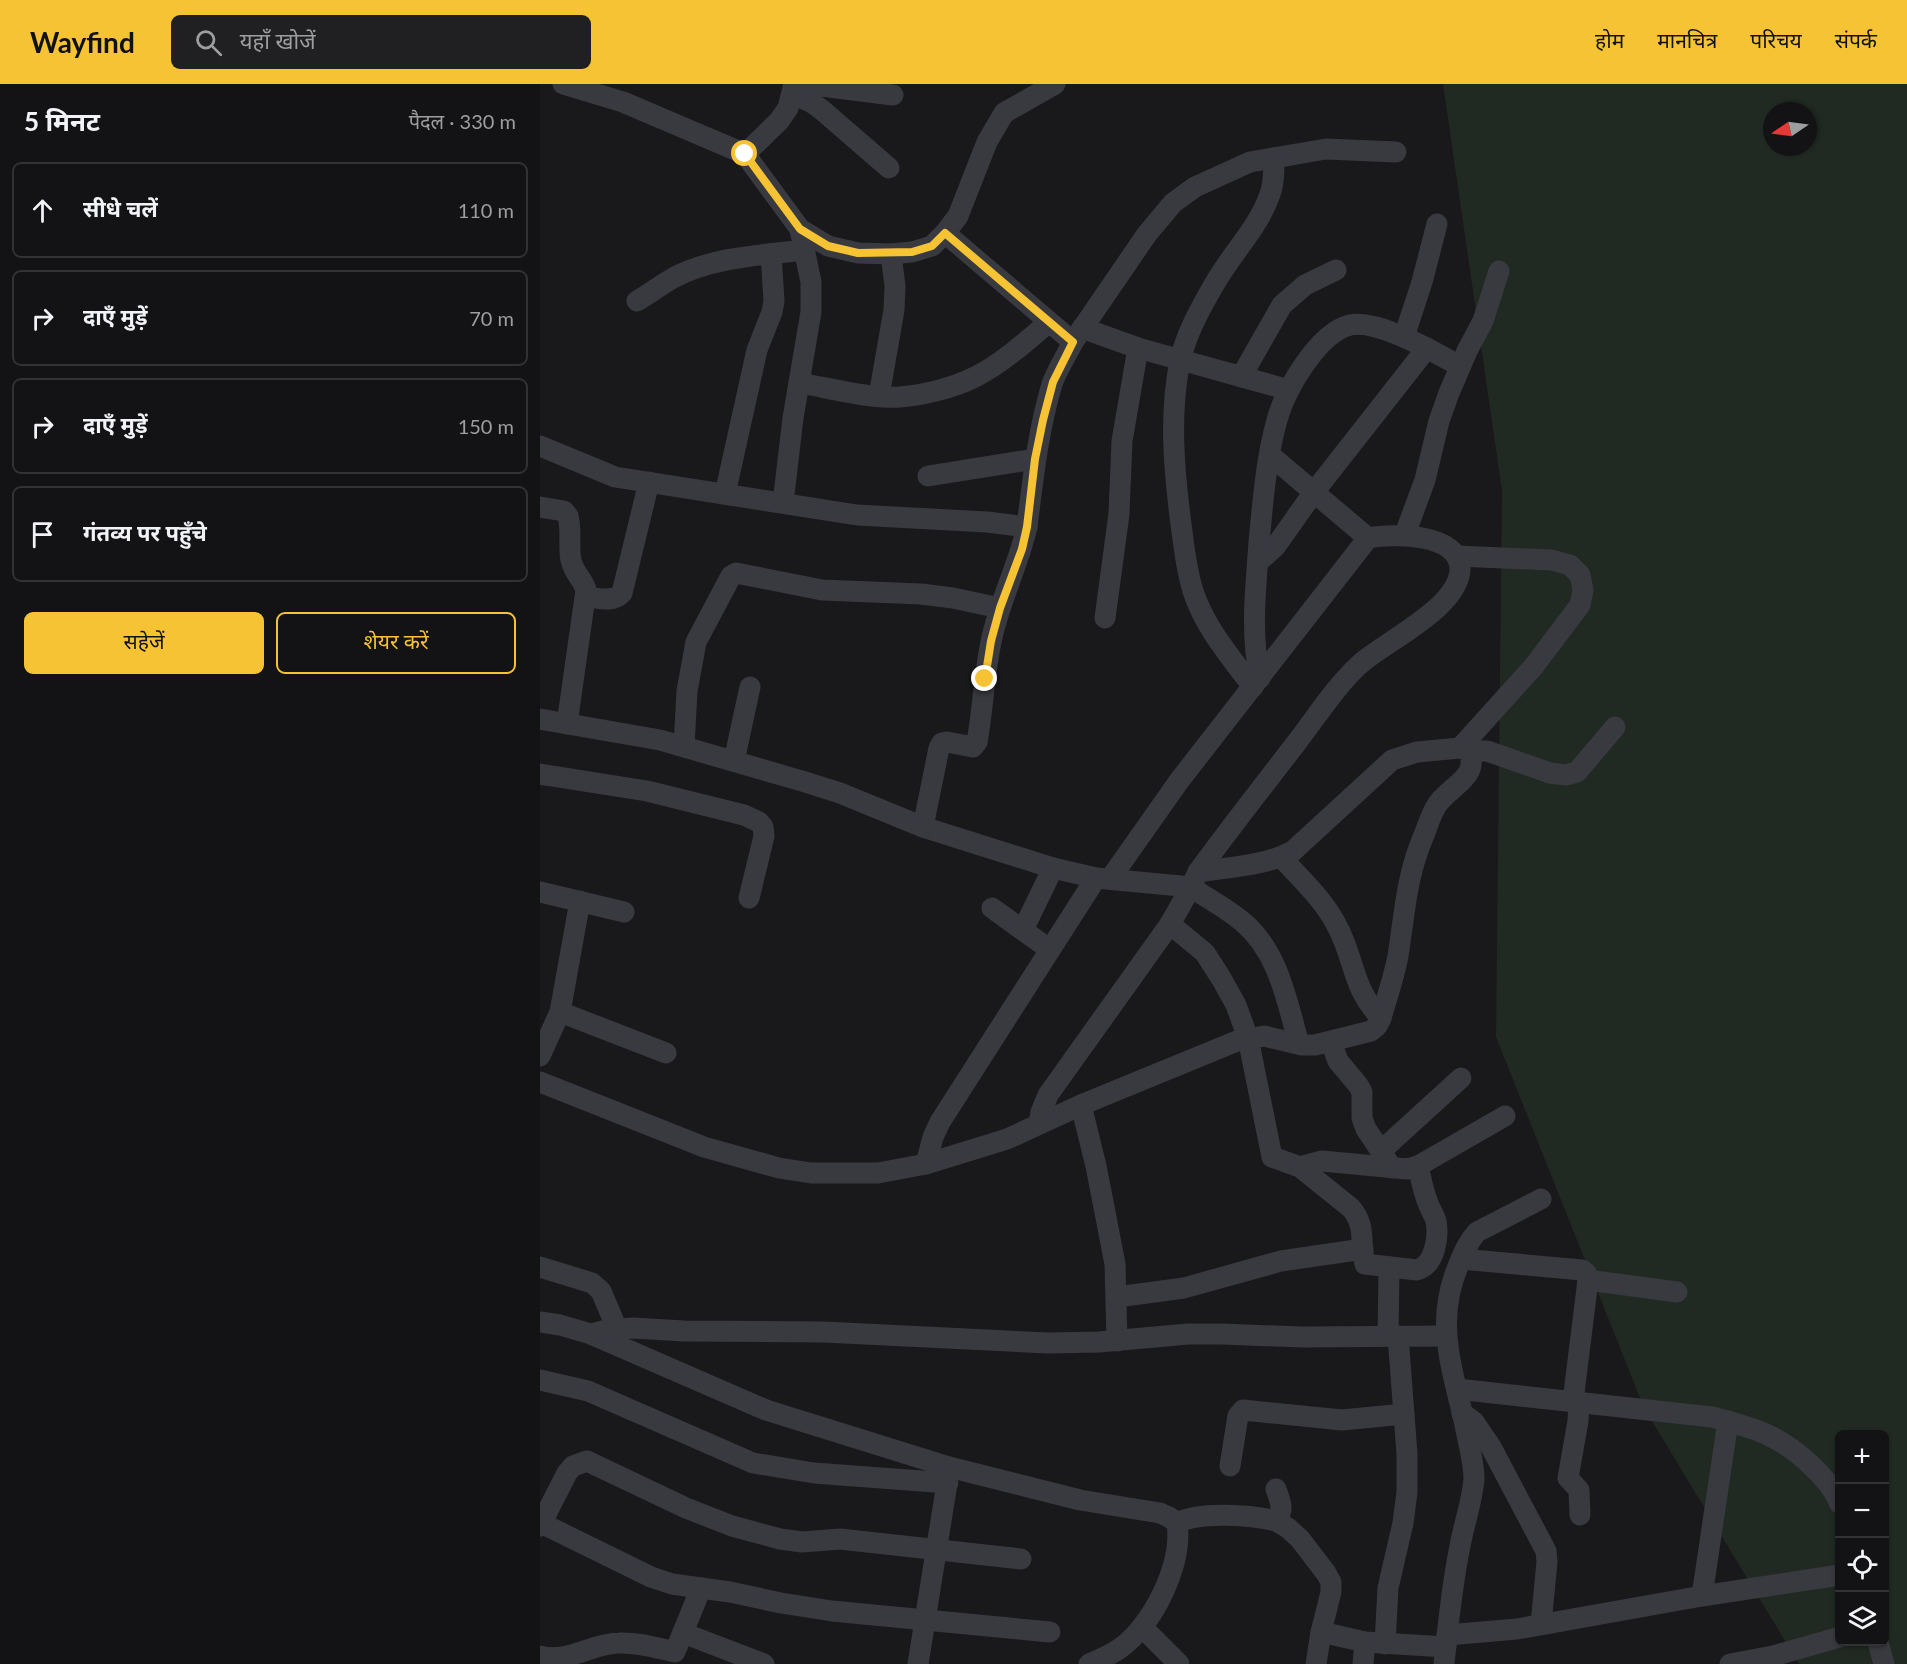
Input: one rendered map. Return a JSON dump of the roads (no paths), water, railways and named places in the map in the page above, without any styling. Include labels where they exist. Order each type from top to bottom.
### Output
[{"type":"street","points":[[563,84],[623,102],[745,154],[800,229],[828,246],[858,253],[891,254],[912,252],[932,246],[945,233],[958,216],[987,142],[1004,113],[1055,84]]},
{"type":"street","points":[[745,154],[779,121],[788,108],[797,87]]},
{"type":"street","points":[[797,87],[893,95]]},
{"type":"street","points":[[797,87],[811,102],[889,168]]},
{"type":"street","points":[[923,827],[939,747],[942,743],[947,742],[973,747],[977,742],[991,641],[1000,608],[1022,549],[1027,527],[1035,459],[1053,382],[1078,335],[1147,234],[1173,203],[1195,187],[1250,162],[1326,149],[1396,152]]},
{"type":"street","points":[[1256,682],[1227,653],[1204,616],[1193,592],[1186,563],[1173,437],[1180,360],[1191,329],[1215,282],[1258,218],[1270,195],[1274,176],[1274,158]]},
{"type":"street","points":[[1404,337],[1422,282],[1437,224]]},
{"type":"street","points":[[783,503],[793,418],[811,312],[811,282],[800,229]]},
{"type":"street","points":[[945,233],[1048,322],[1078,335],[1138,348],[1289,390]]},
{"type":"street","points":[[637,301],[674,278],[726,260],[805,250]]},
{"type":"street","points":[[725,494],[752,369],[772,312],[774,301],[771,254]]},
{"type":"street","points":[[879,396],[894,310],[895,286],[891,254]]},
{"type":"street","points":[[1241,377],[1282,305],[1305,285],[1336,270]]},
{"type":"street","points":[[1405,534],[1425,480],[1439,421],[1460,366],[1483,321],[1499,271]]},
{"type":"street","points":[[799,383],[879,396],[899,397],[928,392],[976,377],[1021,346],[1048,322]]},
{"type":"street","points":[[1256,682],[1253,629],[1262,505],[1277,419],[1289,390],[1305,364],[1330,335],[1351,325],[1372,327],[1404,337],[1460,366]]},
{"type":"street","points":[[1104,618],[1117,537],[1122,441],[1138,348]]},
{"type":"street","points":[[1258,562],[1275,547],[1314,492],[1426,348]]},
{"type":"street","points":[[540,447],[615,477],[857,515],[987,522],[1027,527]]},
{"type":"street","points":[[1270,455],[1368,538]]},
{"type":"street","points":[[928,476],[1035,459]]},
{"type":"street","points":[[586,597],[613,599],[618,598],[622,593],[648,482]]},
{"type":"street","points":[[540,507],[564,511],[568,516],[571,561],[584,583],[586,597],[567,724]]},
{"type":"street","points":[[926,1164],[933,1137],[940,1122],[1049,949],[1368,538],[1405,534],[1446,545],[1457,556],[1460,570],[1454,587],[1433,612],[1414,628],[1377,650],[1359,665],[1331,697],[1194,879],[1170,924],[1048,1095],[1039,1124]]},
{"type":"street","points":[[1457,556],[1552,560],[1570,565],[1580,575],[1583,590],[1580,605],[1534,666],[1464,749]]},
{"type":"street","points":[[684,747],[687,692],[696,642],[731,576],[736,573],[822,590],[921,594],[1000,608]]},
{"type":"street","points":[[734,761],[750,687]]},
{"type":"street","points":[[540,719],[660,740],[734,761],[840,793],[923,827],[1053,868],[1103,879],[1194,879],[1281,857],[1293,851],[1392,760],[1417,752],[1464,749],[1486,751],[1550,773],[1566,776],[1578,772],[1615,727]]},
{"type":"street","points":[[540,1082],[704,1147],[779,1168],[812,1173],[878,1173],[926,1164],[1007,1139],[1081,1104],[1248,1038],[1264,1036],[1315,1045],[1371,1031],[1382,1018],[1397,959],[1412,867],[1435,807],[1444,795],[1465,778],[1471,769],[1472,760],[1464,749]]},
{"type":"street","points":[[540,774],[647,791],[744,815],[759,822],[763,826],[764,836],[749,898]]},
{"type":"street","points":[[1281,857],[1328,910],[1339,929],[1364,998],[1382,1018]]},
{"type":"street","points":[[1023,930],[1053,868]]},
{"type":"street","points":[[1194,879],[1244,923],[1259,939],[1273,960],[1299,1044]]},
{"type":"street","points":[[540,892],[624,912]]},
{"type":"street","points":[[540,1056],[561,1012],[580,901]]},
{"type":"street","points":[[992,908],[1049,949]]},
{"type":"street","points":[[1170,924],[1204,953],[1236,1005],[1248,1038],[1272,1157],[1300,1167],[1316,1178],[1358,1216],[1365,1264],[1417,1270],[1424,1268],[1432,1255],[1437,1232],[1436,1218],[1428,1202],[1418,1166]]},
{"type":"street","points":[[561,1012],[666,1053]]},
{"type":"street","points":[[1330,1042],[1338,1061],[1362,1092],[1362,1118],[1366,1129],[1387,1160]]},
{"type":"street","points":[[1387,1160],[1461,1078]]},
{"type":"street","points":[[1081,1104],[1115,1264],[1117,1341]]},
{"type":"street","points":[[1300,1167],[1322,1161],[1387,1160],[1407,1169],[1418,1166],[1505,1116]]},
{"type":"street","points":[[1446,1648],[1452,1585],[1474,1477],[1446,1336],[1447,1303],[1461,1259],[1469,1241],[1477,1232],[1541,1199]]},
{"type":"street","points":[[1117,1297],[1184,1288],[1281,1261],[1363,1249]]},
{"type":"street","points":[[1461,1259],[1582,1270],[1587,1280],[1576,1401],[1578,1421],[1568,1478],[1579,1490],[1580,1515]]},
{"type":"street","points":[[540,1267],[592,1283],[602,1291],[617,1329]]},
{"type":"street","points":[[1363,1664],[1375,1643],[1403,1523],[1407,1492],[1404,1414],[1393,1336],[1389,1268]]},
{"type":"street","points":[[1587,1280],[1677,1292]]},
{"type":"street","points":[[540,1322],[591,1334],[766,1410],[949,1475],[1160,1513],[1177,1522]]},
{"type":"street","points":[[591,1334],[633,1328],[684,1331],[824,1332],[1048,1343],[1117,1341],[1210,1334],[1302,1337],[1446,1336]]},
{"type":"street","points":[[540,1380],[588,1391],[753,1463],[814,1473],[949,1475]]},
{"type":"street","points":[[1457,1389],[1712,1417],[1728,1421],[1771,1436],[1794,1452],[1830,1485],[1835,1496]]},
{"type":"street","points":[[1230,1466],[1238,1416],[1243,1410],[1342,1420],[1404,1414]]},
{"type":"street","points":[[1462,1413],[1474,1422],[1491,1447],[1546,1551],[1542,1624]]},
{"type":"street","points":[[1702,1596],[1728,1421]]},
{"type":"street","points":[[1021,1559],[840,1539],[815,1542],[780,1539],[732,1526],[686,1508],[587,1461],[573,1466],[567,1473],[541,1525],[651,1577],[672,1584],[832,1611],[1050,1632]]},
{"type":"street","points":[[918,1664],[949,1475]]},
{"type":"street","points":[[1276,1489],[1282,1505],[1282,1513],[1276,1521]]},
{"type":"street","points":[[1177,1522],[1200,1515],[1265,1518],[1288,1528],[1300,1539],[1326,1573],[1330,1582],[1329,1605],[1321,1632],[1316,1664]]},
{"type":"street","points":[[1089,1664],[1119,1649],[1142,1627],[1166,1586],[1174,1565],[1178,1548],[1177,1522]]},
{"type":"street","points":[[1321,1632],[1375,1643],[1446,1648],[1542,1624],[1835,1576]]},
{"type":"street","points":[[676,1650],[701,1588]]},
{"type":"street","points":[[1142,1627],[1179,1664]]},
{"type":"street","points":[[1730,1664],[1774,1660],[1835,1638]]},
{"type":"street","points":[[540,1656],[558,1659],[618,1642],[764,1664]]},
{"type":"street","points":[[1879,1646],[1884,1664]]}]
